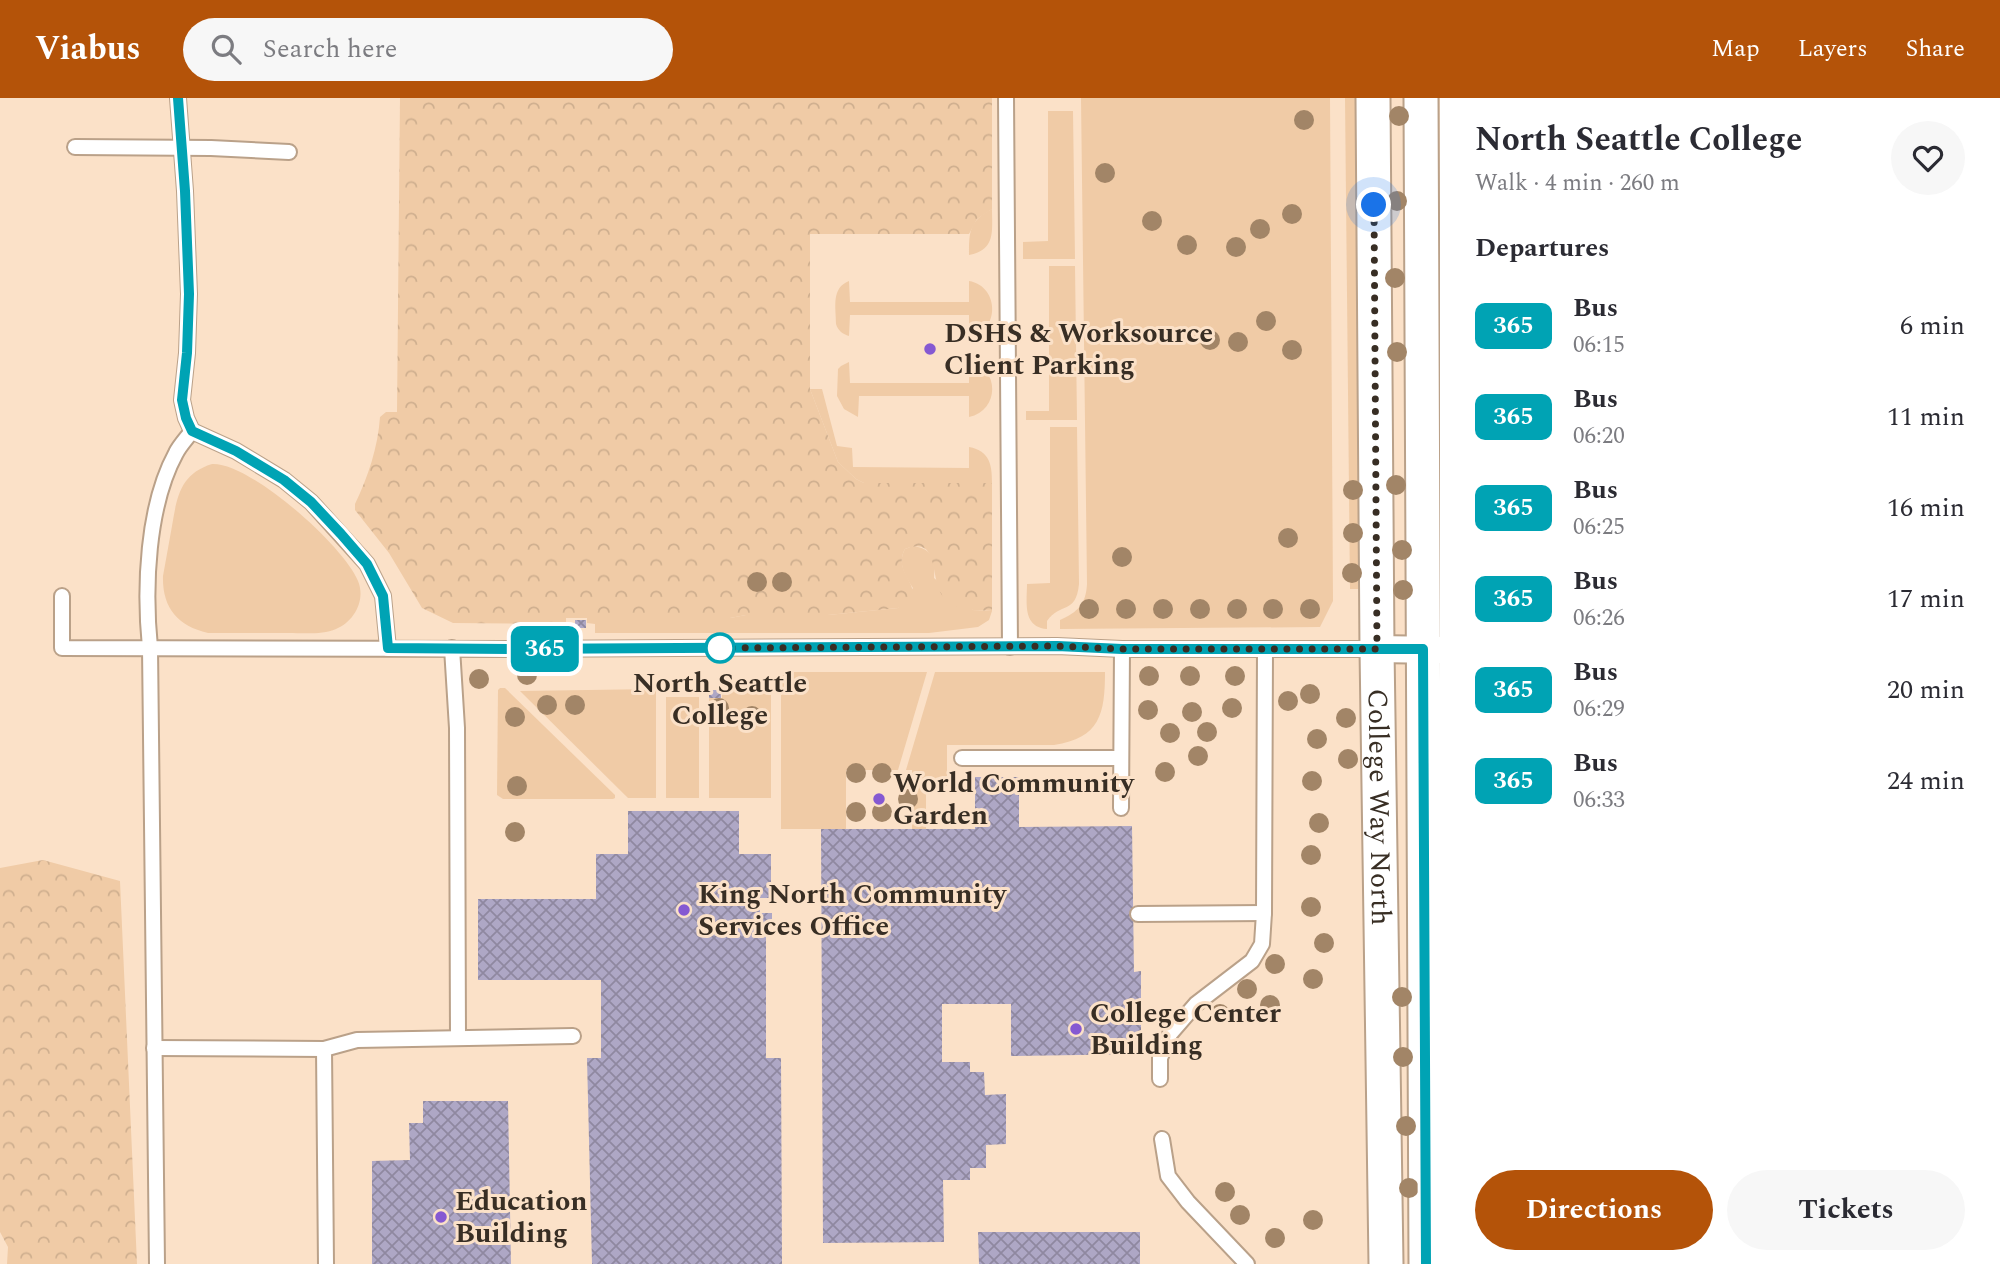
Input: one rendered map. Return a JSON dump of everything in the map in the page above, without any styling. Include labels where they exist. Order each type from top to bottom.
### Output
[{"type":"street","name":"College Way North","points":[[1373,98],[1377,649],[1386,1264]]},
{"type":"street","name":"College Way North","points":[[1421,98],[1432,650],[1426,1264]]},
{"type":"street","points":[[1377,649],[1432,650]]},
{"type":"lane","points":[[178,98],[189,294],[182,400],[186,418],[192,431],[236,451],[284,480],[311,502],[341,534],[367,564],[383,596],[388,648]]},
{"type":"lane","points":[[1006,98],[1010,647]]},
{"type":"lane","points":[[75,147],[289,152]]},
{"type":"lane","points":[[157,1264],[147,578],[156,515],[169,470],[177,451],[192,431]]},
{"type":"lane","points":[[62,596],[62,648],[1057,646],[1122,649],[1377,649]]},
{"type":"lane","points":[[452,648],[457,728],[458,1038]]},
{"type":"lane","points":[[1121,808],[1122,649]]},
{"type":"lane","points":[[1160,1079],[1160,1058],[1170,1034],[1196,1004],[1252,961],[1262,944],[1265,649]]},
{"type":"lane","points":[[962,758],[1121,758]]},
{"type":"lane","points":[[1138,914],[1264,913]]},
{"type":"lane","points":[[155,1048],[324,1049],[357,1040],[573,1036]]},
{"type":"lane","points":[[324,1049],[326,1264]]},
{"type":"lane","points":[[1162,1139],[1168,1176],[1188,1202],[1247,1264]]},
{"type":"green space","points":[[400,98],[992,98],[992,209],[977,219],[969,234],[810,234],[810,389],[838,462],[856,479],[864,483],[992,483],[992,611],[961,608],[945,599],[929,554],[924,548],[917,546],[905,549],[903,567],[912,588],[912,595],[898,608],[828,615],[746,615],[730,618],[566,618],[566,624],[453,623],[422,608],[389,553],[355,510],[375,451],[380,417],[386,412],[397,412]]},
{"type":"green space","points":[[1081,98],[1330,98],[1333,601],[1320,627],[1060,629],[1060,620],[1072,614],[1083,602],[1087,584]]},
{"type":"green space","points":[[1345,98],[1357,98],[1360,589],[1350,589]]},
{"type":"green space","points":[[1048,111],[1073,111],[1075,259],[1023,259],[1023,242],[1048,241]]},
{"type":"green space","points":[[992,209],[992,232],[988,244],[984,249],[969,255],[972,228],[984,213]]},
{"type":"green space","points":[[1049,266],[1075,266],[1077,420],[1026,420],[1026,411],[1049,411]]},
{"type":"green space","points":[[849,281],[850,302],[969,302],[969,281],[986,291],[991,300],[991,319],[979,333],[969,336],[969,315],[850,315],[849,336],[841,332],[836,324],[835,305],[839,288]]},
{"type":"green space","points":[[849,362],[850,383],[969,383],[969,362],[979,366],[991,380],[991,398],[986,407],[969,417],[969,396],[859,396],[858,417],[844,409],[837,396],[838,369]]},
{"type":"green space","points":[[810,389],[822,389],[837,446],[852,448],[853,467],[969,468],[969,447],[986,455],[992,483],[864,483],[856,479],[838,462]]},
{"type":"green space","points":[[1050,427],[1077,427],[1079,584],[1075,600],[1052,615],[1047,621],[1047,629],[1033,624],[1030,619],[1027,584],[1050,583]]},
{"type":"green space","points":[[212,464],[229,467],[271,491],[316,528],[335,548],[349,566],[360,588],[357,610],[348,621],[336,629],[319,633],[208,633],[188,626],[174,614],[165,597],[163,576],[178,496],[193,474]]},
{"type":"green space","points":[[913,546],[929,552],[934,565],[934,578],[973,610],[992,611],[989,620],[978,627],[929,633],[595,633],[595,624],[587,623],[587,618],[828,615],[898,608],[913,588],[905,574],[902,559],[905,549]]},
{"type":"green space","points":[[787,672],[927,672],[898,770],[846,770],[846,829],[781,829],[781,679]]},
{"type":"green space","points":[[935,672],[1105,672],[1104,700],[1097,722],[1081,737],[1069,742],[1054,745],[947,745],[947,786],[926,786],[926,829],[912,829],[912,770],[906,770]]},
{"type":"green space","points":[[500,688],[505,688],[615,795],[615,798],[503,799],[497,795]]},
{"type":"green space","points":[[656,689],[656,798],[628,798],[520,691]]},
{"type":"green space","points":[[722,689],[771,689],[771,798],[709,798],[709,698],[722,698]]},
{"type":"green space","points":[[666,697],[699,697],[699,798],[666,798]]},
{"type":"green space","points":[[43,860],[120,881],[137,1264],[7,1264],[8,1247],[0,1232],[0,868]]},
{"type":"building","points":[[575,620],[586,620],[586,628],[575,628]]},
{"type":"building","points":[[709,690],[721,690],[721,698],[709,698]]},
{"type":"building","name":"College Center Building","points":[[975,777],[1019,777],[1019,827],[1132,826],[1134,972],[1141,971],[1141,1054],[1011,1056],[1011,1004],[942,1004],[942,1062],[970,1062],[970,1072],[984,1072],[985,1095],[1006,1094],[1006,1144],[986,1145],[986,1168],[970,1168],[970,1180],[943,1180],[944,1242],[823,1243],[821,829],[975,829]]},
{"type":"building","points":[[628,811],[739,811],[739,854],[771,854],[771,898],[760,898],[760,913],[772,913],[772,927],[760,927],[760,934],[766,934],[766,1058],[781,1058],[782,1264],[592,1264],[587,1058],[601,1058],[601,980],[478,980],[478,899],[596,899],[596,854],[628,854]]},
{"type":"building","name":"Education Building","points":[[423,1101],[508,1101],[511,1264],[372,1264],[372,1161],[410,1160],[409,1123],[423,1123]]},
{"type":"building","points":[[978,1232],[1140,1232],[1140,1264],[979,1264]]},
{"type":"bus line","name":"365","points":[[178,98],[189,294],[182,400],[186,418],[192,431],[236,451],[284,480],[311,502],[367,564],[383,596],[388,648],[1057,646],[1122,649],[1423,649],[1426,1264]]},
{"type":"place","name":"DSHS & Worksource Client Parking","points":[[930,349]]},
{"type":"place","name":"North Seattle College","points":[[720,648]]},
{"type":"place","name":"World Community Garden","points":[[879,799]]},
{"type":"place","name":"King North Community Services Office","points":[[684,910]]},
{"type":"place","name":"College Center Building","points":[[1076,1029]]},
{"type":"place","name":"Education Building","points":[[441,1217]]},
{"type":"route","points":[[720,648],[1057,646],[1122,649],[1377,649],[1374,205]]}]
